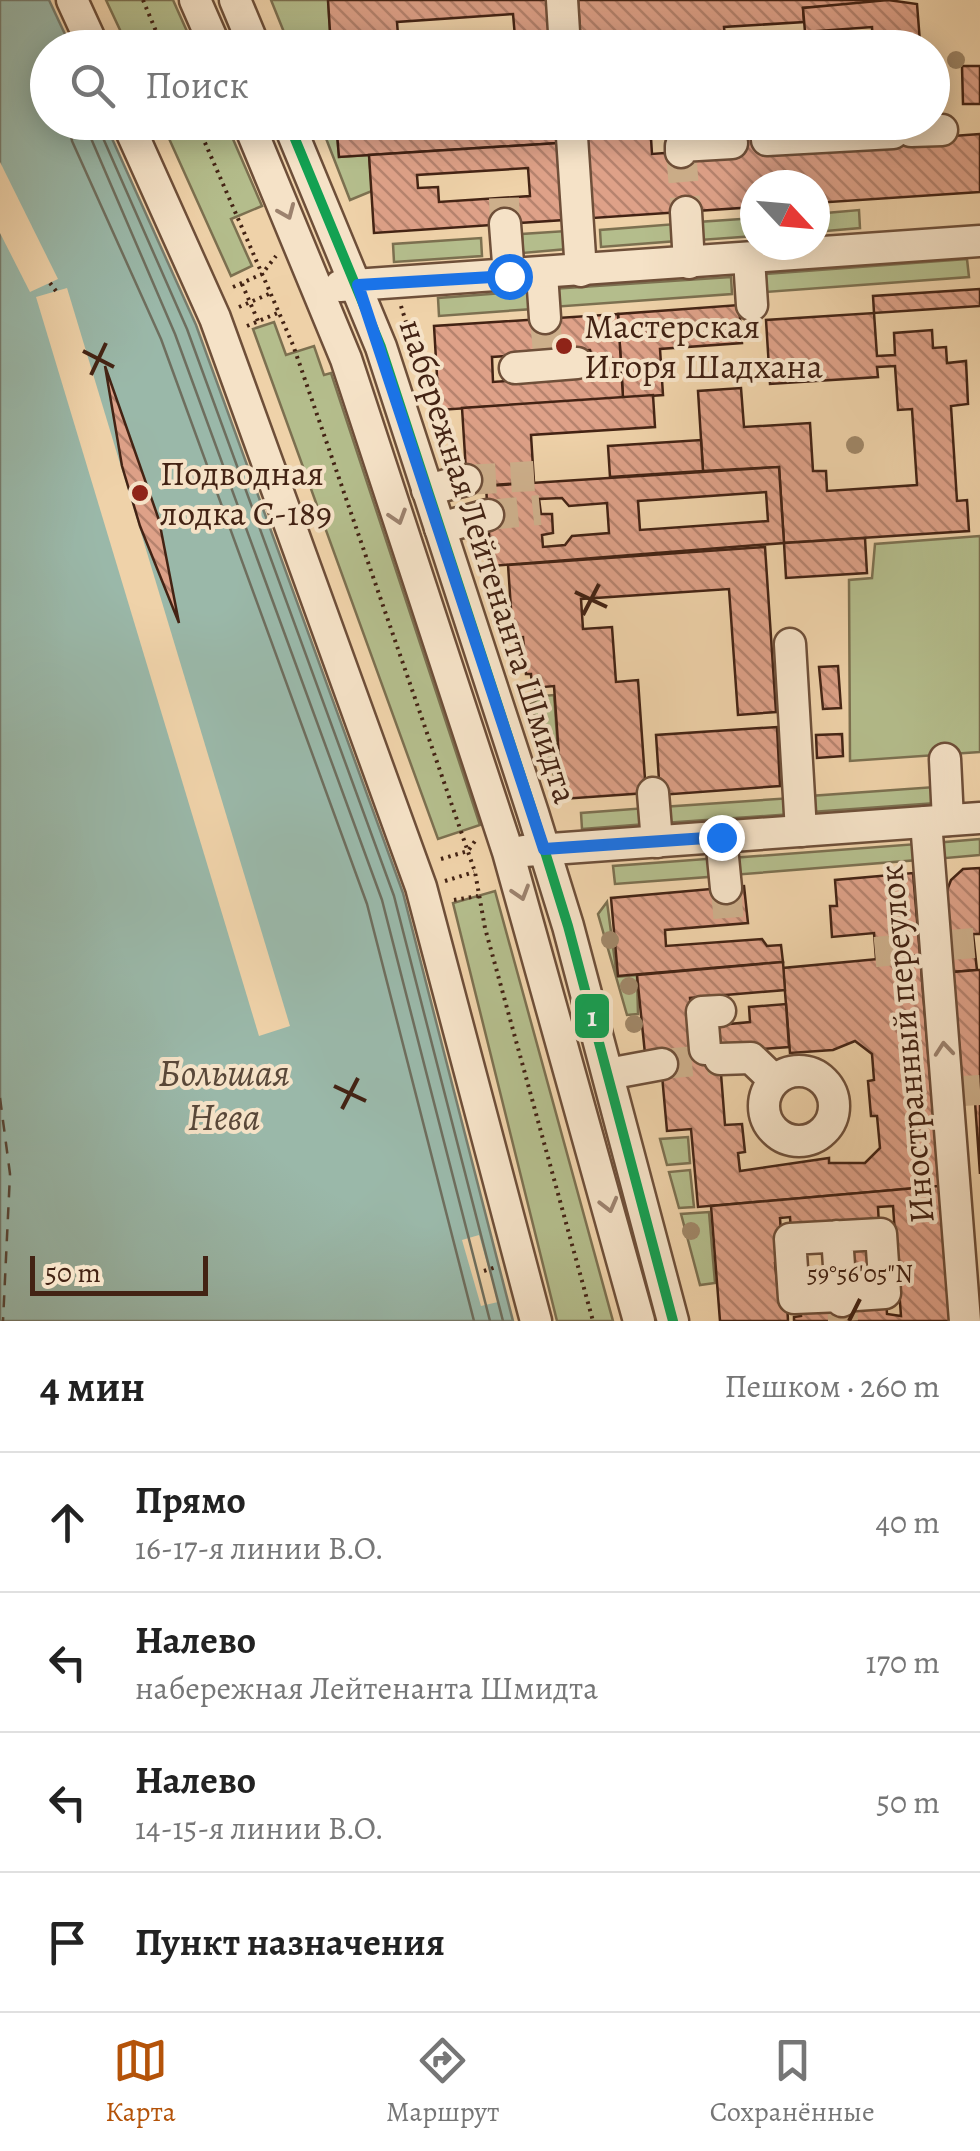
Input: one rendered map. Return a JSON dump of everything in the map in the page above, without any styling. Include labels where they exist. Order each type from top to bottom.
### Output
[{"type":"street","points":[[72,0],[86,30]]},
{"type":"street","points":[[195,0],[208,30]]},
{"type":"street","points":[[235,0],[248,30]]},
{"type":"street","points":[[562,0],[564,30]]},
{"type":"street","points":[[135,140],[215,318],[421,888],[536,1321]]},
{"type":"street","name":"набережная Лейтенанта Шмидта","points":[[256,140],[319,288],[508,852],[639,1321]]},
{"type":"street","name":"набережная Лейтенанта Шмидта","points":[[296,140],[358,285],[544,849],[673,1321]]},
{"type":"street","points":[[571,140],[581,270]]},
{"type":"street","points":[[681,152],[681,146],[732,142]]},
{"type":"street","points":[[686,212],[689,263]]},
{"type":"street","points":[[506,224],[509,276]]},
{"type":"street","points":[[830,252],[980,242]]},
{"type":"street","points":[[319,288],[740,259]]},
{"type":"street","points":[[749,260],[752,304]]},
{"type":"street","points":[[542,274],[545,318]]},
{"type":"street","points":[[515,368],[558,361]]},
{"type":"street","points":[[427,490],[466,480]]},
{"type":"street","points":[[440,528],[488,515]]},
{"type":"street","points":[[790,644],[801,831]]},
{"type":"street","name":"Иностранный переулок","points":[[945,759],[937,821],[933,954],[955,1092],[965,1321]]},
{"type":"street","points":[[653,793],[657,842]]},
{"type":"street","points":[[508,852],[980,818]]},
{"type":"street","points":[[721,837],[726,888]]},
{"type":"street","points":[[720,1011],[702,1012],[712,1054],[751,1058],[774,1080]]},
{"type":"street","points":[[608,1074],[662,1064]]},
{"type":"street","points":[[882,1234],[885,1294],[841,1298],[794,1298],[790,1239],[882,1234]]},
{"type":"street","points":[[837,1236],[841,1298]]},
{"type":"path","points":[[143,0],[156,30]]},
{"type":"path","points":[[204,140],[271,293],[476,872],[485,928],[593,1321]]},
{"type":"path","points":[[262,274],[283,248]]},
{"type":"path","points":[[50,283],[56,291]]},
{"type":"path","points":[[242,283],[247,304],[258,321]]},
{"type":"path","points":[[247,304],[271,293]]},
{"type":"path","points":[[522,700],[538,688]]},
{"type":"path","points":[[452,879],[476,872]]},
{"type":"green space","points":[[106,0],[173,0],[186,30],[120,30]]},
{"type":"green space","points":[[271,0],[328,0],[330,30],[283,30]]},
{"type":"green space","points":[[170,140],[233,140],[262,206],[231,219],[252,266],[231,276]]},
{"type":"green space","points":[[327,140],[338,140],[339,157],[369,155],[372,191],[350,200]]},
{"type":"green space","points":[[859,210],[860,228],[830,231],[830,213]]},
{"type":"green space","points":[[740,219],[740,237],[700,240],[698,222]]},
{"type":"green space","points":[[676,224],[677,241],[601,247],[600,230]]},
{"type":"green space","points":[[566,231],[567,249],[523,253],[522,234]]},
{"type":"green space","points":[[481,238],[482,256],[394,262],[393,244]]},
{"type":"green space","points":[[967,259],[969,277],[766,292],[765,274]]},
{"type":"green space","points":[[731,277],[732,294],[552,307],[551,289]]},
{"type":"green space","points":[[531,291],[533,309],[439,316],[438,298]]},
{"type":"green space","points":[[274,322],[286,355],[314,346],[324,375],[331,373],[480,825],[438,839],[253,329]]},
{"type":"green space","points":[[980,536],[980,752],[850,761],[849,580],[872,578],[875,544]]},
{"type":"green space","points":[[554,695],[560,778],[555,779],[531,704],[542,696]]},
{"type":"green space","points":[[935,787],[937,803],[811,812],[810,796]]},
{"type":"green space","points":[[792,798],[793,814],[663,823],[662,807]]},
{"type":"green space","points":[[646,808],[647,824],[582,829],[581,813]]},
{"type":"green space","points":[[980,839],[980,855],[935,859],[934,843]]},
{"type":"green space","points":[[917,844],[918,860],[732,875],[731,858]]},
{"type":"green space","points":[[719,858],[721,876],[615,884],[613,866]]},
{"type":"green space","points":[[495,891],[613,1321],[557,1321],[453,903]]},
{"type":"green space","points":[[607,902],[617,977],[637,975],[638,1014],[627,1015],[598,914]]},
{"type":"green space","points":[[688,1137],[690,1163],[667,1165],[660,1139]]},
{"type":"green space","points":[[690,1170],[694,1207],[679,1208],[669,1172]]},
{"type":"green space","points":[[709,1212],[715,1283],[700,1285],[681,1214]]},
{"type":"water","name":"Большая Нева","points":[[0,0],[49,0],[63,30],[30,30],[30,140],[113,140],[196,325],[403,893],[513,1321],[0,1321]]},
{"type":"pier","points":[[0,162],[58,279],[30,292],[0,233]]},
{"type":"pier","points":[[67,288],[290,1026],[259,1036],[36,297]]},
{"type":"pier","points":[[479,1235],[498,1302],[481,1306],[462,1240]]},
{"type":"building","points":[[328,0],[549,0],[551,30],[514,30],[513,14],[397,22],[398,30],[330,30]]},
{"type":"building","points":[[578,0],[888,0],[803,8],[804,22],[724,27],[724,30],[580,30]]},
{"type":"building","points":[[888,0],[917,4],[919,30],[805,30],[803,8]]},
{"type":"building","points":[[962,66],[980,66],[980,104],[963,104]]},
{"type":"building","points":[[980,134],[980,192],[830,202],[830,170],[740,170],[740,208],[593,218],[587,140],[651,140],[652,154],[732,148],[732,140],[950,140],[950,136]]},
{"type":"building","points":[[338,140],[559,143],[339,157]]},
{"type":"building","points":[[559,143],[564,220],[374,233],[369,155]],"holes":[[[528,168],[530,196],[439,202],[438,187],[418,188],[417,175]]]},
{"type":"building","points":[[980,289],[980,306],[874,313],[873,296]]},
{"type":"building","points":[[739,305],[742,343],[660,349],[663,395],[623,398],[618,314]]},
{"type":"building","points":[[874,313],[877,356],[895,355],[894,333],[932,330],[933,348],[946,347],[947,363],[966,361],[968,404],[951,406],[957,501],[967,500],[969,531],[784,543],[779,467],[703,471],[698,391],[741,388],[744,427],[810,423],[813,471],[826,471],[827,491],[917,485],[912,409],[898,410],[895,366],[877,367],[878,377],[770,384],[766,320]]},
{"type":"building","points":[[618,314],[623,398],[439,410],[434,326]],"holes":[[[590,350],[596,375],[493,382],[492,357]]]},
{"type":"building","name":"Подводная лодка С-189","points":[[105,366],[159,520],[179,623],[140,526],[122,466]]},
{"type":"building","points":[[653,395],[655,427],[531,435],[534,482],[467,487],[462,408]]},
{"type":"building","points":[[701,440],[703,471],[610,477],[608,446]]},
{"type":"building","points":[[779,467],[784,543],[491,566],[486,486]],"holes":[[[766,492],[768,521],[640,530],[638,501]],[[562,498],[569,506],[607,503],[609,533],[572,536],[565,545],[543,547],[542,535],[553,533],[552,514],[541,514],[539,499]]]},
{"type":"building","points":[[865,538],[867,573],[786,578],[784,543]]},
{"type":"building","points":[[765,547],[776,712],[738,715],[729,589],[581,599],[583,629],[612,627],[616,682],[638,680],[646,793],[562,799],[554,686],[532,688],[531,674],[526,674],[523,637],[513,638],[508,565]]},
{"type":"building","points":[[838,666],[841,708],[823,709],[819,667]]},
{"type":"building","points":[[777,727],[780,786],[660,795],[656,735]]},
{"type":"building","points":[[842,734],[843,756],[817,758],[816,735]]},
{"type":"building","points":[[980,868],[980,934],[973,934],[977,970],[953,972],[946,893],[951,880],[963,869]]},
{"type":"building","points":[[913,873],[920,955],[876,959],[874,933],[832,937],[830,906],[837,906],[835,880]]},
{"type":"building","points":[[744,886],[748,923],[665,930],[666,946],[762,939],[767,946],[781,945],[783,962],[618,976],[611,898]]},
{"type":"building","points":[[920,955],[939,1186],[698,1207],[691,1129],[667,1131],[660,1053],[719,1048],[725,1125],[742,1124],[745,1152],[738,1153],[740,1171],[829,1158],[829,1163],[865,1163],[880,1148],[877,1116],[871,1116],[868,1081],[874,1080],[872,1054],[855,1041],[833,1050],[790,1053],[783,968]]},
{"type":"building","points":[[783,962],[785,990],[690,998],[694,1050],[645,1054],[637,975]]},
{"type":"building","points":[[980,970],[980,1174],[975,1102],[964,1103],[953,972]]},
{"type":"building","points":[[786,1004],[789,1047],[721,1052],[719,1025],[750,1022],[749,1007]]},
{"type":"building","points":[[939,1186],[951,1321],[794,1321],[794,1317],[801,1316],[800,1304],[886,1298],[887,1314],[901,1316],[893,1206],[878,1207],[879,1225],[791,1231],[790,1217],[780,1218],[783,1262],[775,1263],[779,1302],[787,1301],[788,1321],[720,1321],[711,1206]]},
{"type":"building","points":[[871,1244],[873,1289],[845,1291],[843,1246]]},
{"type":"ferry route","points":[[0,1098],[10,1174],[3,1321]]},
{"type":"tunnel","points":[[681,152],[686,212]]},
{"type":"tunnel","points":[[504,198],[505,224]]},
{"type":"tunnel","points":[[545,318],[548,353]]},
{"type":"tunnel","points":[[466,480],[534,476]]},
{"type":"tunnel","points":[[488,515],[540,510]]},
{"type":"tunnel","points":[[726,888],[729,925]]},
{"type":"tunnel","points":[[951,945],[974,943]]},
{"type":"tunnel","points":[[875,952],[919,948]]},
{"type":"tunnel","points":[[662,1064],[720,1059]]},
{"type":"tunnel","points":[[963,1091],[980,1090]]},
{"type":"tunnel","points":[[842,1301],[843,1321]]},
{"type":"transit line","name":"1","points":[[295,140],[381,347],[533,813],[568,926],[673,1321]]},
{"type":"place","name":"Мастерская Игоря Шадхана","points":[[564,346]]},
{"type":"place","name":"Подводная лодка С-189","points":[[140,493]]},
{"type":"route","points":[[509,276],[358,285],[544,849],[721,837]]}]
